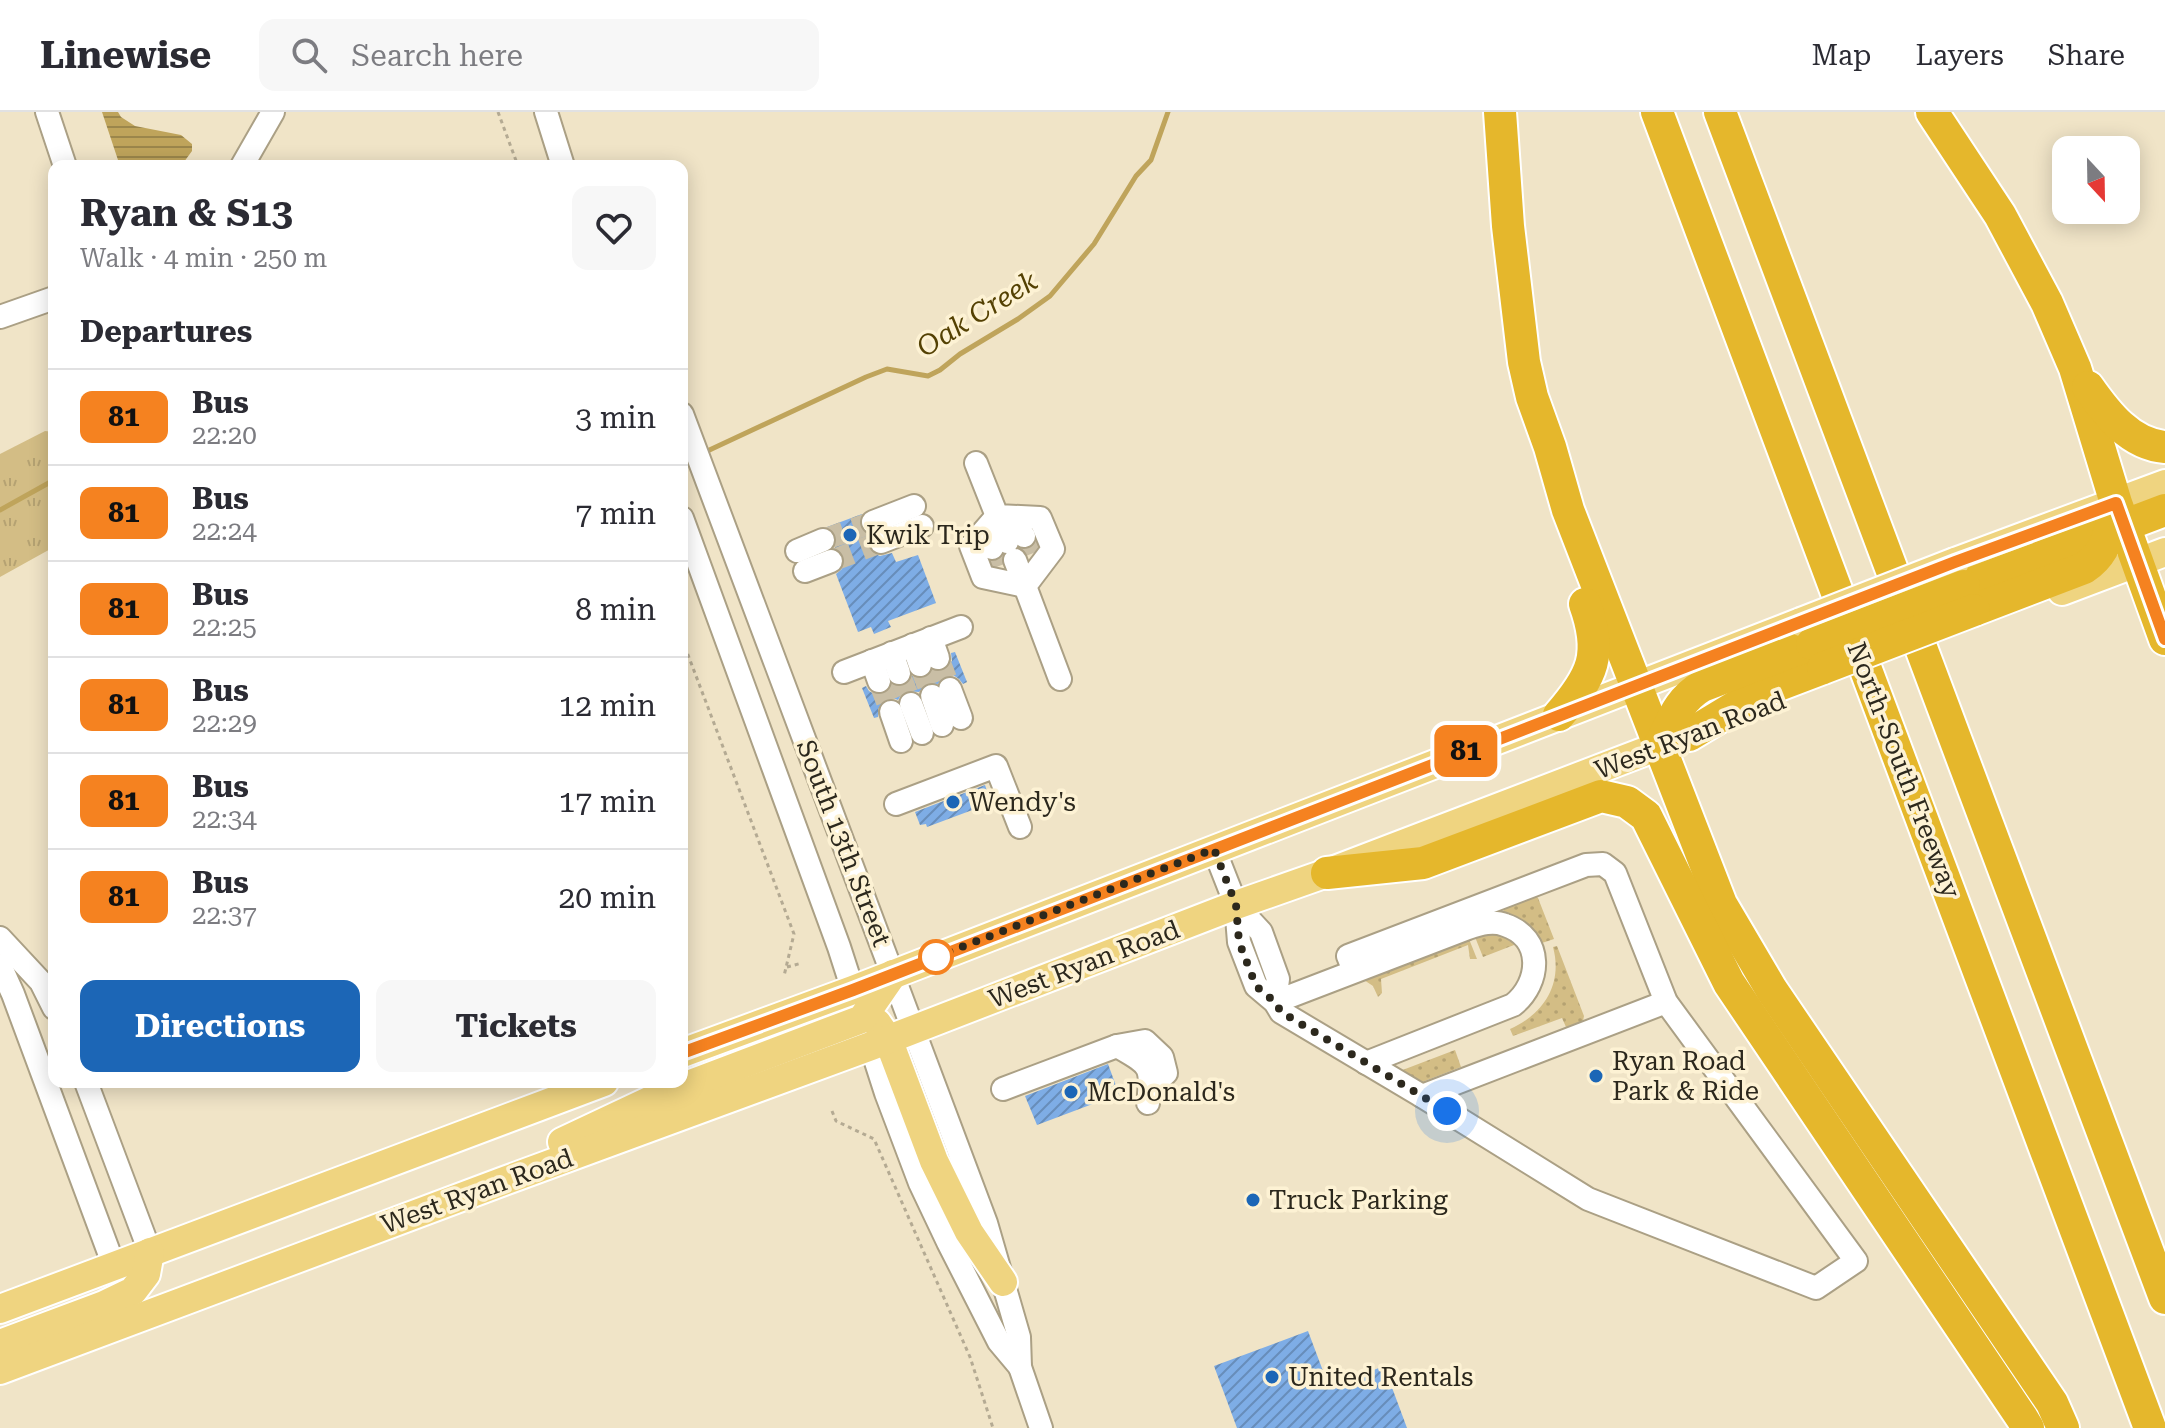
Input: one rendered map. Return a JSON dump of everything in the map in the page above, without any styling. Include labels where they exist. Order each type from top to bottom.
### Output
[{"type":"highway","points":[[1500,112],[1510,247],[1524,362],[1532,397],[1568,510],[1635,685],[1674,741],[1721,904],[1771,989],[2052,1403],[2063,1428]]},
{"type":"highway","name":"North-South Freeway","points":[[1657,112],[2150,1428]]},
{"type":"highway","points":[[1720,112],[2165,1298]]},
{"type":"highway","points":[[1932,112],[2000,215],[2047,303],[2075,368],[2117,520],[2151,558],[2165,639]]},
{"type":"highway","points":[[2075,368],[2110,417],[2141,441],[2165,447]]},
{"type":"highway","points":[[1532,397],[1534,452],[1591,622],[1595,643],[1591,669],[1579,692],[1559,715]]},
{"type":"highway","points":[[2117,520],[2165,510]]},
{"type":"highway","points":[[1674,741],[1760,692],[1816,654],[1968,595],[2084,568],[2094,561],[2107,543],[2117,520]]},
{"type":"highway","points":[[1327,873],[1423,863],[1601,796],[1627,802],[1646,816],[1729,983],[2028,1428]]},
{"type":"main road","points":[[688,1083],[862,1006],[893,974],[1635,685],[1816,654],[1968,595],[2117,520],[2165,484]]},
{"type":"main road","points":[[1968,595],[2151,558]]},
{"type":"main road","name":"West Ryan Road","points":[[0,1370],[891,1038],[1674,741]]},
{"type":"main road","points":[[862,1006],[891,1038],[934,1161],[969,1232],[1003,1282]]},
{"type":"main road","points":[[688,1051],[862,1006]]},
{"type":"main road","points":[[0,1309],[588,1088]]},
{"type":"main road","points":[[504,1181],[560,1143],[678,1088]]},
{"type":"main road","points":[[0,1344],[133,1291],[146,1274],[150,1252]]},
{"type":"main road","points":[[114,1266],[138,1287],[160,1296],[174,1298],[207,1292]]},
{"type":"street","points":[[47,112],[63,160]]},
{"type":"street","points":[[245,160],[273,112]]},
{"type":"street","points":[[546,112],[564,160]]},
{"type":"street","points":[[0,317],[48,300]]},
{"type":"street","name":"South 13th Street","points":[[688,429],[893,974],[886,1093],[920,1183],[937,1218],[999,1342],[1020,1367]]},
{"type":"street","points":[[976,463],[1060,679]]},
{"type":"street","points":[[877,532],[918,516]]},
{"type":"street","points":[[997,516],[1040,518],[1049,539],[1053,549],[1025,586]]},
{"type":"street","points":[[997,516],[971,546],[983,577],[1025,586]]},
{"type":"street","points":[[801,561],[827,551]]},
{"type":"street","name":"South 13th Street","points":[[691,569],[862,1006]]},
{"type":"street","points":[[844,672],[906,659],[961,627]]},
{"type":"street","points":[[932,729],[921,700],[932,729]]},
{"type":"street","points":[[896,804],[996,766],[1020,827]]},
{"type":"street","points":[[1214,849],[1236,905],[1239,942],[1256,986],[1275,1002],[1281,1012],[1588,1199],[1816,1288],[1856,1261],[1666,1002],[1615,873],[1603,864],[1586,865],[1348,956],[1354,971]]},
{"type":"street","points":[[1275,1002],[1486,923],[1504,924],[1527,941],[1535,961],[1532,983],[1524,996],[1513,1005],[1366,1063]]},
{"type":"street","points":[[0,938],[41,982],[48,996]]},
{"type":"street","points":[[0,965],[114,1266]]},
{"type":"street","points":[[1422,1096],[1666,1002]]},
{"type":"street","points":[[1003,1089],[1117,1046],[1142,1061],[1152,1078],[1149,1096]]},
{"type":"street","points":[[88,1088],[150,1252]]},
{"type":"street","name":"South 13th Street","points":[[1003,1282],[1019,1337],[1020,1367],[1041,1428]]},
{"type":"path","points":[[498,112],[516,160]]},
{"type":"path","points":[[688,655],[794,934],[784,976]]},
{"type":"path","points":[[787,967],[802,963]]},
{"type":"path","points":[[832,1111],[836,1121],[874,1139],[970,1357],[993,1428]]},
{"type":"green space","points":[[48,431],[48,550],[0,577],[0,454]]},
{"type":"green space","points":[[1536,896],[1554,939],[1542,943],[1526,923],[1503,909]]},
{"type":"green space","points":[[1492,933],[1514,942],[1514,945],[1483,957],[1475,937]]},
{"type":"green space","points":[[1469,939],[1477,959],[1470,959],[1468,945],[1381,979],[1382,993],[1378,997],[1373,986],[1364,980]]},
{"type":"green space","points":[[1557,946],[1584,1016],[1583,1021],[1566,1027],[1562,1018],[1513,1036],[1510,1029],[1532,1015],[1548,996],[1555,973],[1553,947]]},
{"type":"green space","points":[[1455,1050],[1461,1067],[1422,1082],[1400,1071]]},
{"type":"shaded area","points":[[102,112],[118,112],[135,126],[181,135],[192,144],[192,151],[185,160],[118,160]]},
{"type":"building","name":"Kwik Trip","points":[[862,514],[860,526],[869,535],[868,546],[873,553],[880,556],[892,553],[896,562],[918,555],[936,603],[888,621],[891,627],[874,634],[871,627],[858,632],[836,574],[842,569],[844,557],[835,548],[836,535],[827,527]]},
{"type":"building","points":[[955,652],[967,682],[963,684],[953,675],[944,676],[938,684],[927,683],[919,692],[907,691],[898,700],[886,699],[878,709],[878,717],[874,718],[862,688],[866,686],[876,695],[884,694],[892,685],[904,686],[912,676],[924,678],[932,670],[943,671],[952,661],[951,653]]},
{"type":"building","name":"Wendy's","points":[[985,785],[991,803],[927,827],[926,824],[920,825],[915,812]]},
{"type":"building","name":"McDonald's","points":[[1108,1064],[1119,1094],[1037,1125],[1025,1096]]},
{"type":"building","name":"United Rentals","points":[[1308,1331],[1329,1387],[1384,1366],[1407,1428],[1237,1428],[1214,1366]]},
{"type":"waterway","name":"Oak Creek","points":[[703,453],[887,369],[928,376],[1050,296],[1094,244],[1136,176],[1151,160],[1168,112]]},
{"type":"waterway","name":"Oak Creek","points":[[688,460],[694,457]]},
{"type":"waterway","name":"Oak Creek","points":[[0,510],[48,483]]},
{"type":"tunnel","points":[[823,540],[873,522]]},
{"type":"tunnel","points":[[1024,536],[1031,554]]},
{"type":"tunnel","points":[[831,561],[881,542]]},
{"type":"tunnel","points":[[992,548],[999,566]]},
{"type":"tunnel","points":[[938,658],[950,689]]},
{"type":"tunnel","points":[[920,665],[932,696]]},
{"type":"tunnel","points":[[899,673],[911,704]]},
{"type":"tunnel","points":[[879,681],[891,712]]},
{"type":"bus line","name":"81","points":[[688,1051],[853,990],[1955,562],[2116,503],[2165,639]]},
{"type":"place","name":"Kwik Trip","points":[[850,535]]},
{"type":"place","name":"Wendy's","points":[[953,802]]},
{"type":"place","name":"Ryan Road Park & Ride","points":[[1596,1076]]},
{"type":"place","name":"McDonald's","points":[[1071,1092]]},
{"type":"place","name":"Truck Parking","points":[[1253,1200]]},
{"type":"place","name":"United Rentals","points":[[1272,1377]]},
{"type":"route","points":[[936,957],[1214,849],[1236,905],[1239,942],[1256,986],[1275,1002],[1281,1012],[1447,1111]]}]
